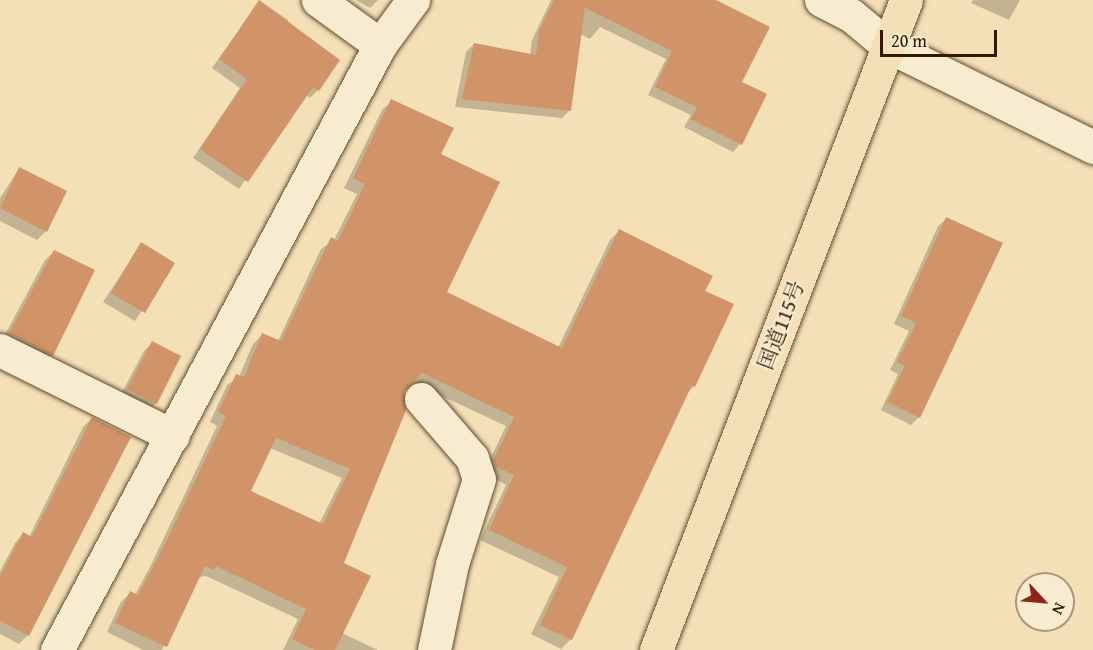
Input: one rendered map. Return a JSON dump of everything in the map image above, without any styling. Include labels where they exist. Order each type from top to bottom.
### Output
[{"type":"highway","name":"国道115号","points":[[656,650],[906,0]]},
{"type":"street","points":[[318,0],[380,45]]},
{"type":"street","points":[[57,650],[380,45],[413,0]]},
{"type":"street","points":[[821,0],[851,15],[888,46],[1093,147]]},
{"type":"street","points":[[0,350],[173,436]]},
{"type":"street","points":[[421,399],[472,458],[479,479],[452,564],[434,650]]},
{"type":"building","points":[[259,0],[340,60],[319,91],[313,87],[248,182],[200,149],[247,79],[219,59]]},
{"type":"building","points":[[554,0],[716,0],[770,27],[742,82],[767,94],[742,145],[691,119],[697,107],[655,87],[672,51],[585,8],[571,111],[462,99],[474,43],[536,55],[539,31]]},
{"type":"building","points":[[391,99],[454,128],[441,154],[500,182],[447,292],[562,348],[619,229],[713,276],[705,291],[734,304],[695,387],[692,385],[572,640],[540,625],[567,567],[489,530],[514,475],[494,466],[493,461],[514,417],[422,373],[404,392],[406,410],[344,563],[371,576],[335,650],[315,650],[292,639],[306,609],[216,566],[214,570],[205,566],[167,647],[115,623],[130,591],[138,595],[160,554],[226,416],[218,412],[236,374],[244,377],[262,333],[281,341],[331,237],[338,241],[365,184],[353,178]],"holes":[[[276,438],[350,469],[323,524],[251,491]]]},
{"type":"building","points":[[19,167],[67,191],[47,232],[0,208]]},
{"type":"building","points":[[946,217],[1003,243],[920,418],[887,402],[905,366],[897,362],[916,323],[901,316]]},
{"type":"building","points":[[141,242],[175,263],[145,313],[111,293]]},
{"type":"building","points":[[54,250],[95,270],[53,356],[9,333]]},
{"type":"building","points":[[152,341],[181,356],[157,404],[127,389]]},
{"type":"building","points":[[92,417],[131,437],[29,636],[0,621],[0,577],[23,532],[32,537]]}]
